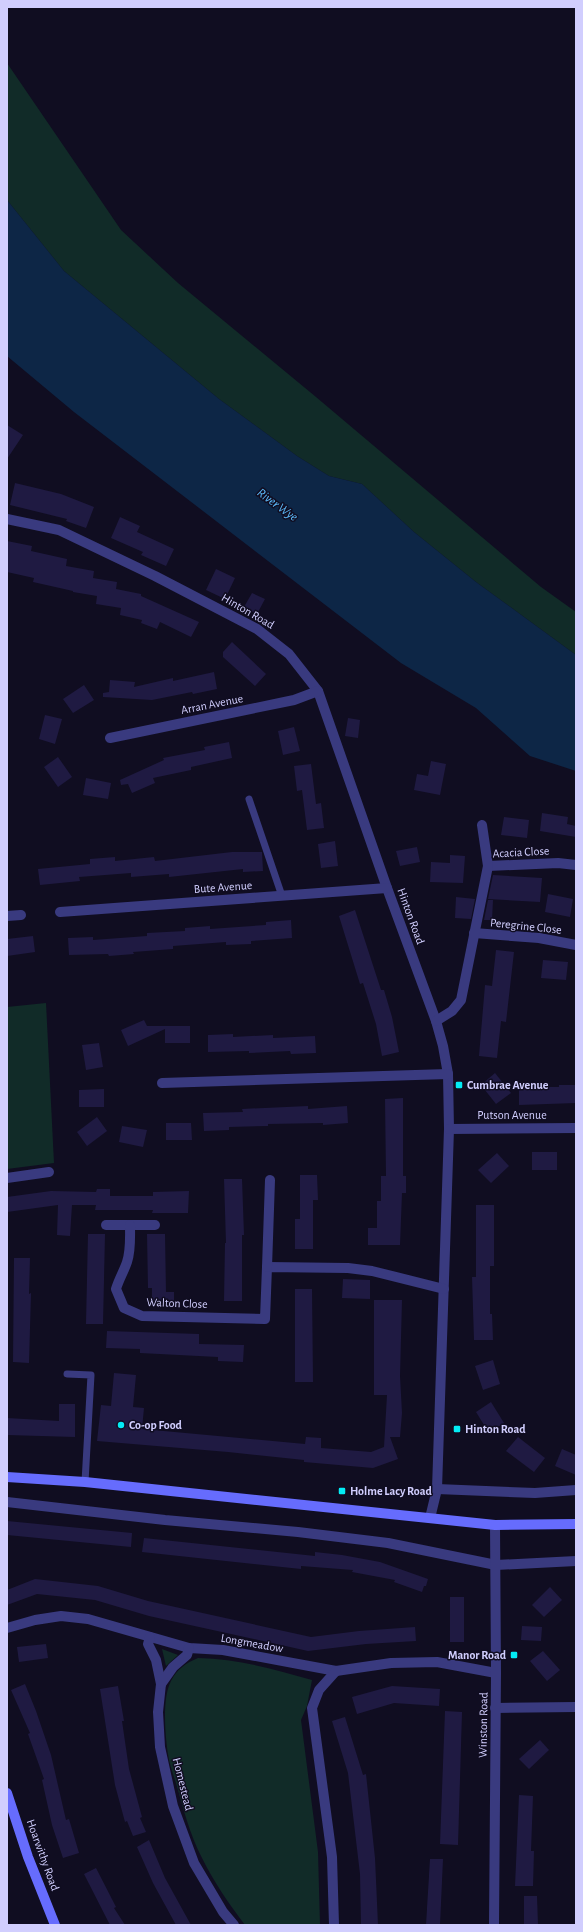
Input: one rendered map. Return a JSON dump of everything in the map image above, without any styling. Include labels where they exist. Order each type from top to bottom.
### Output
[{"type":"street","name":"Hinton Road","points":[[7,519],[59,530],[155,576],[257,629],[289,654],[318,691],[387,888],[436,1021],[443,1046],[448,1074],[449,1129],[437,1488],[430,1518]]},
{"type":"street","name":"Arran Avenue","points":[[110,738],[294,700],[318,691]]},
{"type":"street","points":[[482,826],[488,866]]},
{"type":"street","name":"Acacia Close","points":[[436,1021],[452,1011],[460,1000],[488,866],[558,863],[576,865]]},
{"type":"street","name":"Bute Avenue","points":[[60,912],[387,888]]},
{"type":"street","points":[[7,916],[21,915]]},
{"type":"street","name":"Peregrine Close","points":[[474,934],[539,938],[576,945]]},
{"type":"street","points":[[162,1083],[448,1074]]},
{"type":"street","name":"Putson Avenue","points":[[449,1129],[576,1128]]},
{"type":"street","points":[[7,1178],[48,1172]]},
{"type":"street","name":"Walton Close","points":[[130,1225],[130,1251],[127,1264],[121,1274],[116,1289],[124,1308],[142,1316],[266,1319],[270,1180]]},
{"type":"street","points":[[106,1225],[155,1225]]},
{"type":"street","points":[[268,1267],[348,1268],[372,1271],[444,1289]]},
{"type":"street","points":[[7,1477],[85,1482],[495,1525],[576,1524]]},
{"type":"street","points":[[437,1488],[535,1493],[576,1490]]},
{"type":"street","points":[[7,1502],[165,1520],[298,1532],[388,1543],[496,1565],[576,1561]]},
{"type":"street","name":"Winston Road","points":[[494,1925],[496,1673],[495,1525]]},
{"type":"street","name":"Longmeadow","points":[[7,1628],[35,1620],[62,1616],[88,1618],[150,1638],[189,1648],[223,1650],[336,1671],[391,1663],[437,1662],[496,1673]]},
{"type":"street","name":"Homestead","points":[[150,1638],[148,1644],[156,1660],[161,1684],[158,1712],[160,1747],[173,1806],[194,1863],[223,1912],[234,1925]]},
{"type":"street","points":[[161,1684],[173,1667],[187,1655],[189,1648]]},
{"type":"street","points":[[334,1925],[332,1857],[312,1708],[319,1690],[336,1671]]},
{"type":"street","points":[[495,1708],[576,1707]]},
{"type":"street","name":"Hoarwithy Road","points":[[7,1793],[28,1857],[55,1925]]},
{"type":"lane","points":[[249,799],[282,896]]},
{"type":"lane","points":[[67,1374],[91,1375],[85,1482]]},
{"type":"green space","points":[[7,63],[121,230],[178,283],[316,397],[541,587],[576,612],[576,655],[476,582],[414,532],[362,484],[329,476],[297,456],[219,399],[64,271],[7,200]]},
{"type":"green space","points":[[46,1003],[54,1163],[7,1169],[7,1007]]},
{"type":"green space","points":[[162,1649],[178,1655],[166,1666]]},
{"type":"green space","points":[[198,1658],[242,1662],[312,1680],[307,1706],[301,1720],[318,1852],[320,1925],[245,1925],[217,1884],[198,1849],[187,1821],[169,1761],[166,1737],[165,1706],[168,1688],[176,1673],[182,1667]]},
{"type":"water","name":"River Wye","points":[[7,200],[64,271],[219,399],[297,456],[329,476],[362,484],[414,532],[476,582],[576,655],[576,771],[530,756],[476,708],[401,663],[74,412],[7,356]]},
{"type":"building","points":[[7,425],[23,435],[7,459]]},
{"type":"building","points":[[15,483],[61,494],[94,507],[86,528],[66,521],[67,519],[10,505]]},
{"type":"building","points":[[120,517],[140,526],[137,532],[174,549],[166,566],[141,555],[143,552],[111,538]]},
{"type":"building","points":[[7,541],[32,546],[31,551],[67,559],[66,566],[94,571],[93,578],[117,582],[116,589],[141,594],[141,596],[199,622],[191,637],[160,622],[157,629],[141,623],[142,620],[120,615],[121,608],[96,604],[97,596],[73,592],[33,582],[34,578],[7,572]]},
{"type":"building","points":[[216,569],[235,578],[225,599],[206,590]]},
{"type":"building","points":[[252,593],[265,599],[257,614],[244,607]]},
{"type":"building","points":[[232,642],[266,674],[255,686],[223,657],[223,652]]},
{"type":"building","points":[[214,672],[217,689],[193,694],[192,692],[152,700],[103,697],[103,693],[109,692],[110,680],[135,682],[134,687],[173,678],[173,681]]},
{"type":"building","points":[[84,685],[94,700],[73,713],[63,699]]},
{"type":"building","points":[[45,715],[62,719],[55,744],[39,739]]},
{"type":"building","points":[[348,718],[360,720],[358,738],[345,736]]},
{"type":"building","points":[[294,727],[300,751],[283,755],[278,731]]},
{"type":"building","points":[[229,742],[232,758],[191,767],[191,770],[153,778],[155,783],[132,793],[128,784],[121,785],[120,780],[164,760],[163,758],[205,750],[204,747]]},
{"type":"building","points":[[58,757],[72,777],[58,787],[44,767]]},
{"type":"building","points":[[431,761],[446,764],[440,795],[414,790],[417,774],[428,776]]},
{"type":"building","points":[[311,764],[316,804],[321,803],[324,828],[307,830],[302,790],[297,791],[294,766]]},
{"type":"building","points":[[86,778],[111,783],[108,799],[83,795]]},
{"type":"building","points":[[542,813],[568,817],[567,824],[576,826],[576,837],[540,831]]},
{"type":"building","points":[[504,817],[529,820],[527,838],[501,835]]},
{"type":"building","points":[[335,841],[338,866],[321,868],[318,844]]},
{"type":"building","points":[[417,847],[420,862],[400,866],[396,851]]},
{"type":"building","points":[[232,852],[262,852],[263,871],[243,872],[243,869],[169,877],[169,874],[131,877],[131,873],[79,877],[80,881],[40,885],[38,869],[90,864],[90,859],[115,857],[115,861],[154,857],[155,861]]},
{"type":"building","points":[[450,855],[465,856],[463,883],[430,882],[431,862],[450,863]]},
{"type":"building","points":[[493,875],[542,878],[540,902],[488,899]]},
{"type":"building","points":[[548,894],[573,899],[570,917],[545,912]]},
{"type":"building","points":[[456,897],[475,899],[471,919],[455,918]]},
{"type":"building","points":[[488,900],[493,900],[492,920],[484,920]]},
{"type":"building","points":[[355,910],[381,990],[384,990],[392,1017],[399,1052],[382,1056],[376,1024],[363,983],[360,984],[339,916]]},
{"type":"building","points":[[291,920],[292,938],[251,941],[251,944],[226,945],[226,942],[173,946],[173,949],[133,952],[134,954],[109,956],[108,954],[69,955],[68,938],[93,937],[93,940],[147,936],[147,933],[185,931],[185,928],[210,926],[210,929],[266,925],[266,922]]},
{"type":"building","points":[[33,936],[35,952],[7,956],[7,939]]},
{"type":"building","points":[[496,950],[514,952],[506,1022],[501,1021],[497,1058],[479,1056],[485,985],[492,986]]},
{"type":"building","points":[[543,960],[568,962],[566,980],[541,978]]},
{"type":"building","points":[[144,1020],[147,1026],[190,1026],[190,1043],[165,1043],[165,1029],[128,1046],[121,1030]]},
{"type":"building","points":[[233,1034],[233,1037],[273,1035],[273,1038],[315,1036],[316,1053],[291,1054],[290,1051],[249,1053],[249,1051],[208,1052],[208,1035]]},
{"type":"building","points":[[99,1043],[103,1067],[86,1070],[82,1045]]},
{"type":"building","points":[[495,1073],[511,1093],[496,1104],[481,1085]]},
{"type":"building","points":[[559,1085],[576,1085],[576,1103],[519,1105],[519,1087],[559,1087]]},
{"type":"building","points":[[104,1089],[104,1107],[79,1107],[79,1090]]},
{"type":"building","points":[[403,1098],[403,1176],[406,1176],[406,1193],[402,1193],[400,1245],[368,1245],[368,1228],[377,1228],[377,1201],[381,1201],[381,1176],[386,1176],[385,1099]]},
{"type":"building","points":[[308,1106],[308,1109],[347,1106],[348,1123],[323,1125],[323,1123],[268,1124],[268,1126],[229,1127],[229,1130],[204,1131],[203,1113],[243,1112],[242,1109]]},
{"type":"building","points":[[97,1117],[107,1131],[87,1146],[77,1132]]},
{"type":"building","points":[[166,1123],[191,1123],[192,1140],[166,1140]]},
{"type":"building","points":[[122,1126],[147,1130],[143,1147],[119,1142]]},
{"type":"building","points":[[532,1152],[557,1152],[557,1170],[532,1170]]},
{"type":"building","points":[[497,1153],[509,1166],[491,1183],[478,1170]]},
{"type":"building","points":[[300,1175],[317,1175],[318,1200],[313,1200],[313,1249],[295,1249],[295,1219],[300,1219]]},
{"type":"building","points":[[224,1179],[242,1179],[244,1235],[242,1235],[242,1301],[224,1301],[226,1243]]},
{"type":"building","points":[[97,1189],[110,1189],[110,1196],[153,1196],[153,1192],[189,1191],[188,1213],[152,1213],[153,1210],[95,1210],[96,1205],[72,1205],[70,1236],[57,1235],[58,1205],[7,1212],[7,1197],[51,1191],[96,1192]]},
{"type":"building","points":[[476,1205],[494,1205],[494,1266],[490,1266],[490,1314],[492,1314],[493,1340],[474,1340],[472,1277],[476,1277]]},
{"type":"building","points":[[88,1234],[105,1234],[103,1324],[86,1324]]},
{"type":"building","points":[[147,1234],[165,1234],[166,1292],[174,1292],[174,1306],[152,1306],[152,1288],[148,1288]]},
{"type":"building","points":[[14,1258],[30,1258],[29,1294],[31,1293],[29,1363],[13,1362]]},
{"type":"building","points":[[343,1279],[370,1280],[370,1299],[342,1298]]},
{"type":"building","points":[[295,1289],[312,1289],[313,1382],[295,1382]]},
{"type":"building","points":[[374,1300],[402,1300],[400,1376],[402,1413],[400,1437],[390,1437],[398,1459],[373,1468],[304,1462],[304,1460],[228,1452],[97,1441],[101,1405],[111,1406],[114,1373],[136,1375],[133,1407],[144,1408],[142,1429],[305,1444],[306,1437],[321,1438],[321,1448],[371,1452],[384,1447],[387,1395],[374,1395]]},
{"type":"building","points":[[107,1331],[199,1334],[199,1344],[244,1345],[243,1362],[218,1361],[218,1357],[140,1353],[140,1349],[106,1348]]},
{"type":"building","points":[[493,1360],[500,1384],[483,1390],[475,1366]]},
{"type":"building","points":[[491,1402],[504,1423],[489,1433],[476,1412]]},
{"type":"building","points":[[59,1404],[75,1404],[75,1437],[7,1435],[7,1418],[59,1421]]},
{"type":"building","points":[[518,1437],[545,1458],[534,1472],[506,1451]]},
{"type":"building","points":[[562,1449],[576,1455],[576,1475],[555,1466]]},
{"type":"building","points":[[7,1521],[132,1533],[131,1547],[7,1535]]},
{"type":"building","points":[[144,1538],[315,1556],[315,1552],[342,1555],[380,1562],[428,1579],[422,1592],[394,1582],[395,1580],[352,1572],[353,1570],[301,1566],[301,1569],[142,1552]]},
{"type":"building","points":[[35,1579],[98,1586],[148,1601],[311,1637],[359,1631],[415,1627],[416,1641],[366,1644],[308,1651],[149,1616],[95,1600],[37,1594],[7,1605],[7,1590]]},
{"type":"building","points":[[550,1587],[562,1600],[544,1617],[532,1605]]},
{"type":"building","points":[[450,1597],[464,1597],[464,1642],[450,1642]]},
{"type":"building","points":[[522,1626],[542,1627],[541,1641],[521,1640]]},
{"type":"building","points":[[46,1644],[48,1658],[19,1662],[17,1647]]},
{"type":"building","points":[[543,1651],[560,1670],[547,1681],[530,1661]]},
{"type":"building","points":[[25,1684],[51,1755],[66,1820],[69,1819],[79,1853],[63,1858],[52,1825],[42,1780],[44,1779],[28,1734],[30,1733],[11,1690]]},
{"type":"building","points":[[118,1686],[124,1721],[122,1721],[129,1769],[142,1817],[140,1818],[146,1832],[133,1836],[127,1821],[125,1822],[115,1785],[100,1689]]},
{"type":"building","points":[[392,1686],[440,1689],[439,1706],[394,1703],[357,1714],[352,1697]]},
{"type":"building","points":[[445,1711],[462,1712],[458,1845],[440,1844]]},
{"type":"building","points":[[345,1717],[363,1775],[366,1774],[375,1858],[378,1925],[361,1925],[360,1874],[348,1773],[332,1721]]},
{"type":"building","points":[[540,1740],[549,1750],[529,1769],[519,1759]]},
{"type":"building","points":[[519,1795],[533,1796],[531,1851],[534,1851],[533,1886],[515,1886]]},
{"type":"building","points":[[149,1840],[165,1878],[191,1925],[176,1925],[153,1883],[137,1847]]},
{"type":"building","points":[[430,1859],[443,1859],[440,1925],[426,1925]]},
{"type":"building","points":[[96,1868],[116,1907],[114,1908],[125,1925],[110,1925],[84,1874]]},
{"type":"building","points":[[524,1896],[537,1896],[538,1925],[524,1925]]},
{"type":"place","name":"Cumbrae Avenue","points":[[459,1085]]},
{"type":"place","name":"Co-op Food","points":[[121,1425]]},
{"type":"place","name":"Hinton Road","points":[[457,1429]]},
{"type":"place","name":"Holme Lacy Road","points":[[342,1491]]},
{"type":"place","name":"Manor Road","points":[[514,1655]]}]
